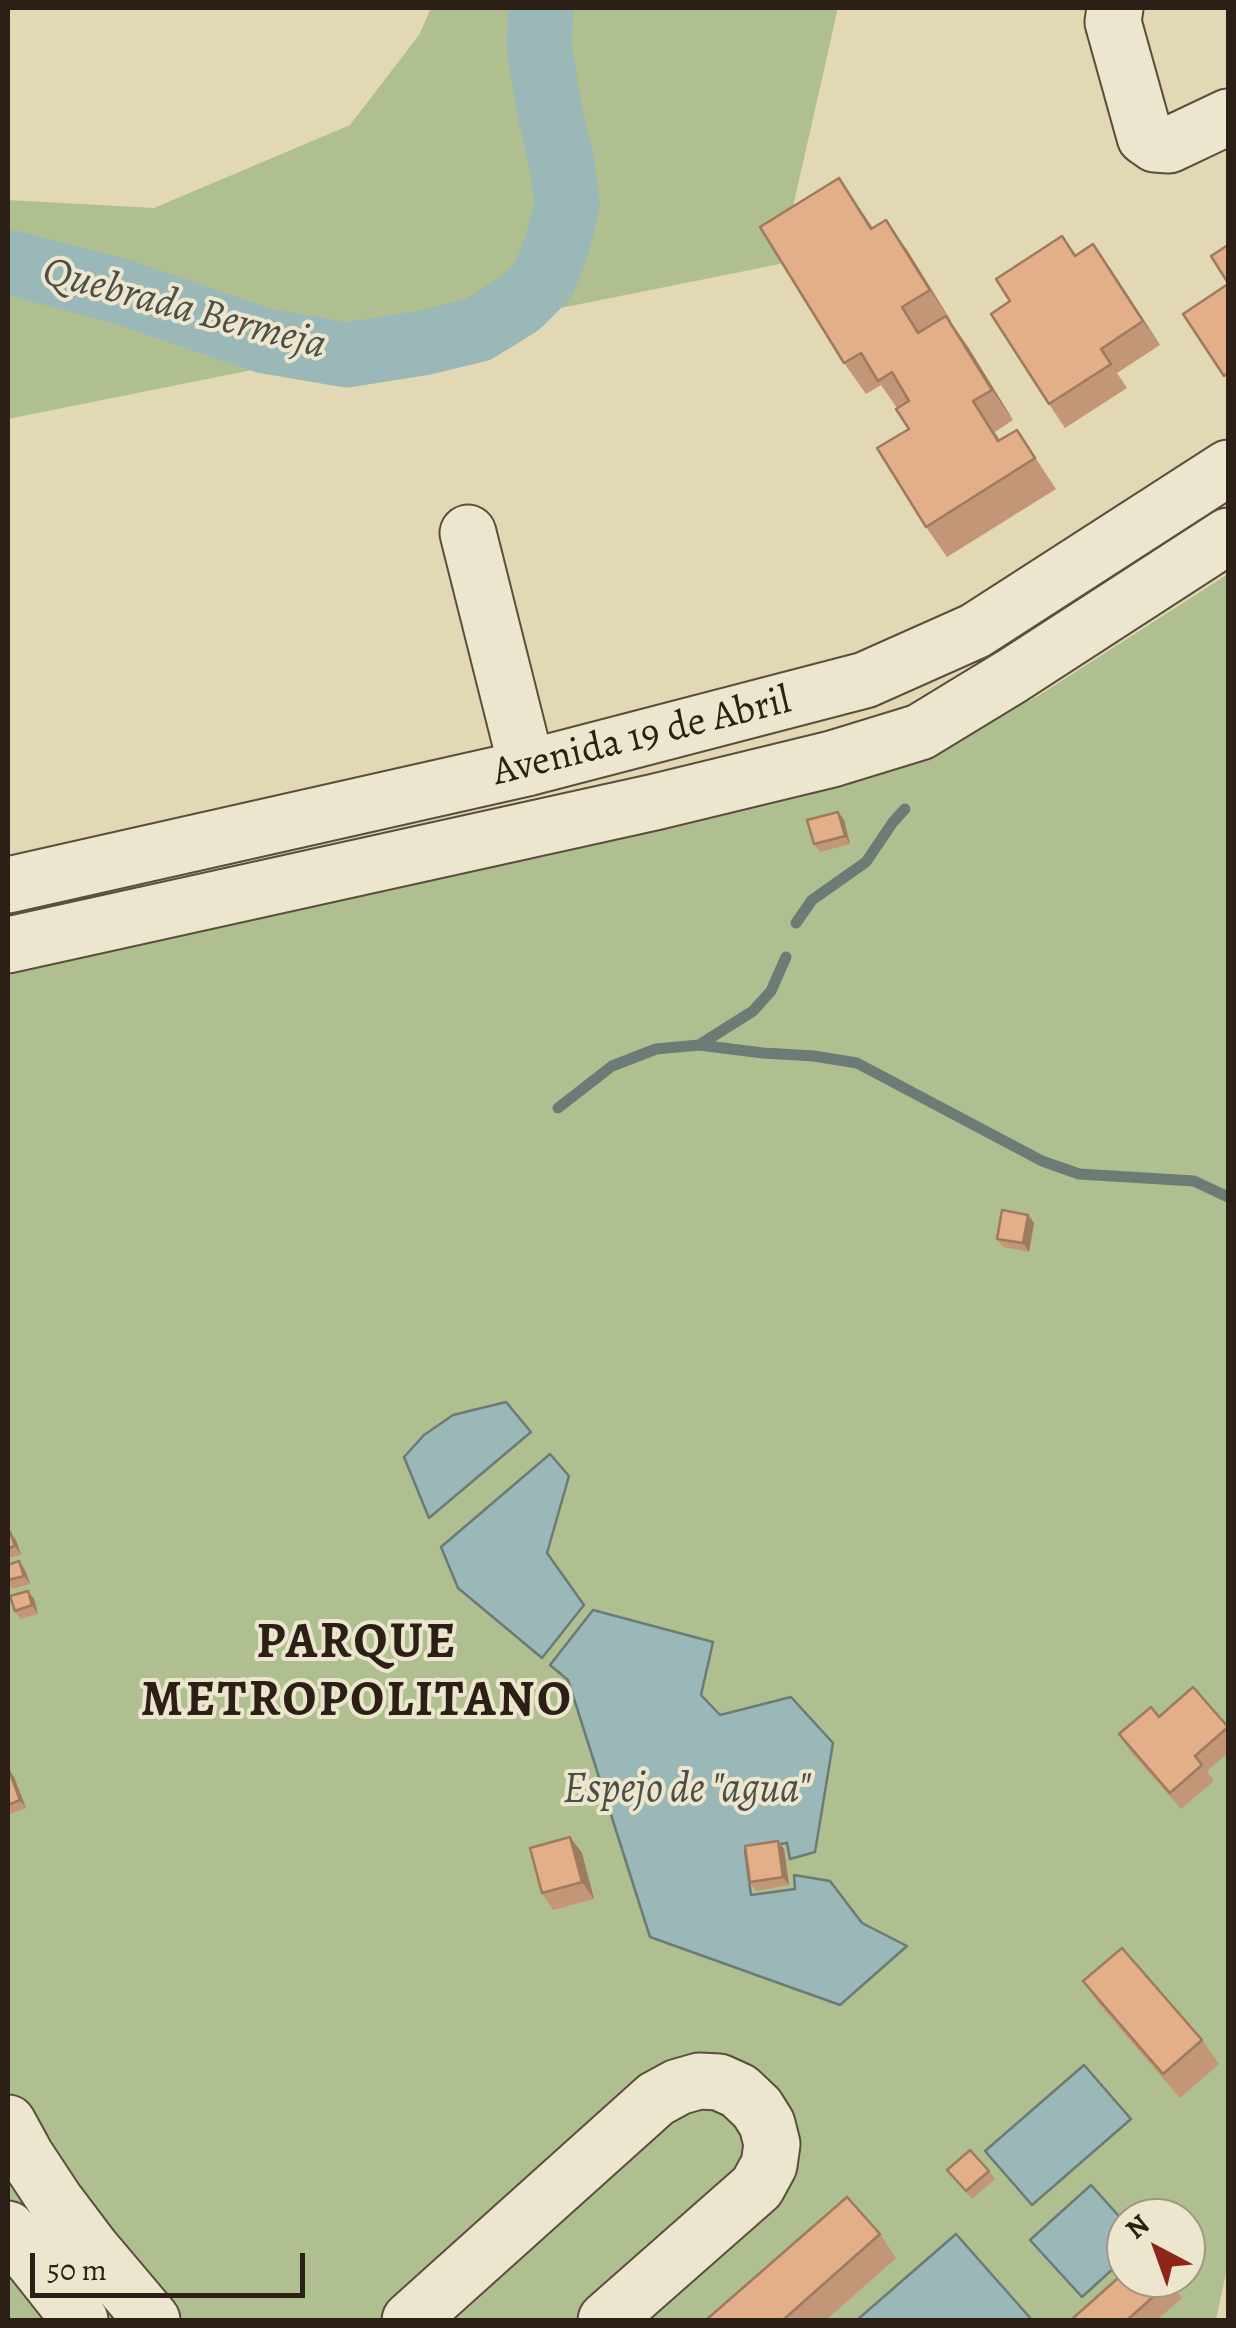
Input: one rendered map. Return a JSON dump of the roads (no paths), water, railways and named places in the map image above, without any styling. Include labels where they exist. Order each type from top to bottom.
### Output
[{"type":"street","points":[[1115,8],[1112,22],[1145,137],[1155,144],[1169,145],[1228,116]]},
{"type":"street","name":"Avenida 19 de Abril","points":[[8,885],[527,768],[865,680],[975,631],[1228,468]]},
{"type":"street","points":[[468,533],[527,768]]},
{"type":"street","name":"Avenida 19 de Abril","points":[[8,945],[768,775],[920,732],[1228,536]]},
{"type":"street","points":[[725,717],[740,728],[749,743],[750,760],[768,775],[774,746],[773,720],[783,702]]},
{"type":"street","points":[[410,2320],[656,2100],[699,2080],[719,2082],[739,2091],[768,2124],[772,2144],[769,2165],[757,2187],[606,2320]]},
{"type":"street","points":[[8,2123],[55,2200],[152,2320]]},
{"type":"street","points":[[8,2228],[80,2320]]},
{"type":"water","points":[[506,1402],[531,1432],[429,1518],[404,1457],[424,1435],[453,1415]]},
{"type":"water","points":[[550,1454],[569,1476],[547,1553],[584,1605],[542,1658],[458,1588],[441,1547]]},
{"type":"water","name":"Espejo de \"agua\"","points":[[593,1610],[713,1642],[701,1695],[720,1715],[791,1697],[833,1743],[815,1852],[790,1859],[787,1843],[745,1850],[751,1895],[795,1889],[794,1875],[830,1881],[862,1923],[907,1946],[840,2005],[650,1937],[568,1680],[550,1665]]},
{"type":"water","points":[[1084,2065],[1131,2119],[1032,2205],[985,2151]]},
{"type":"water","points":[[1091,2185],[1106,2202],[1106,2275],[1082,2297],[1030,2240]]},
{"type":"water","points":[[956,2234],[1032,2320],[857,2320]]},
{"type":"waterway","name":"Quebrada Bermeja","points":[[8,262],[120,291],[265,341],[347,355],[477,330],[519,304],[543,280],[567,205],[539,47],[541,8]]},
{"type":"waterway","points":[[796,923],[812,900],[866,862],[905,809]]},
{"type":"waterway","points":[[699,1045],[753,1011],[771,991],[786,957]]},
{"type":"waterway","points":[[558,1108],[612,1066],[656,1049],[699,1045],[814,1056],[857,1063],[1042,1161],[1079,1174],[1194,1181],[1228,1197]]},
{"type":"district","name":"PARQUE METROPOLITANO","points":[[357,1674]]}]
